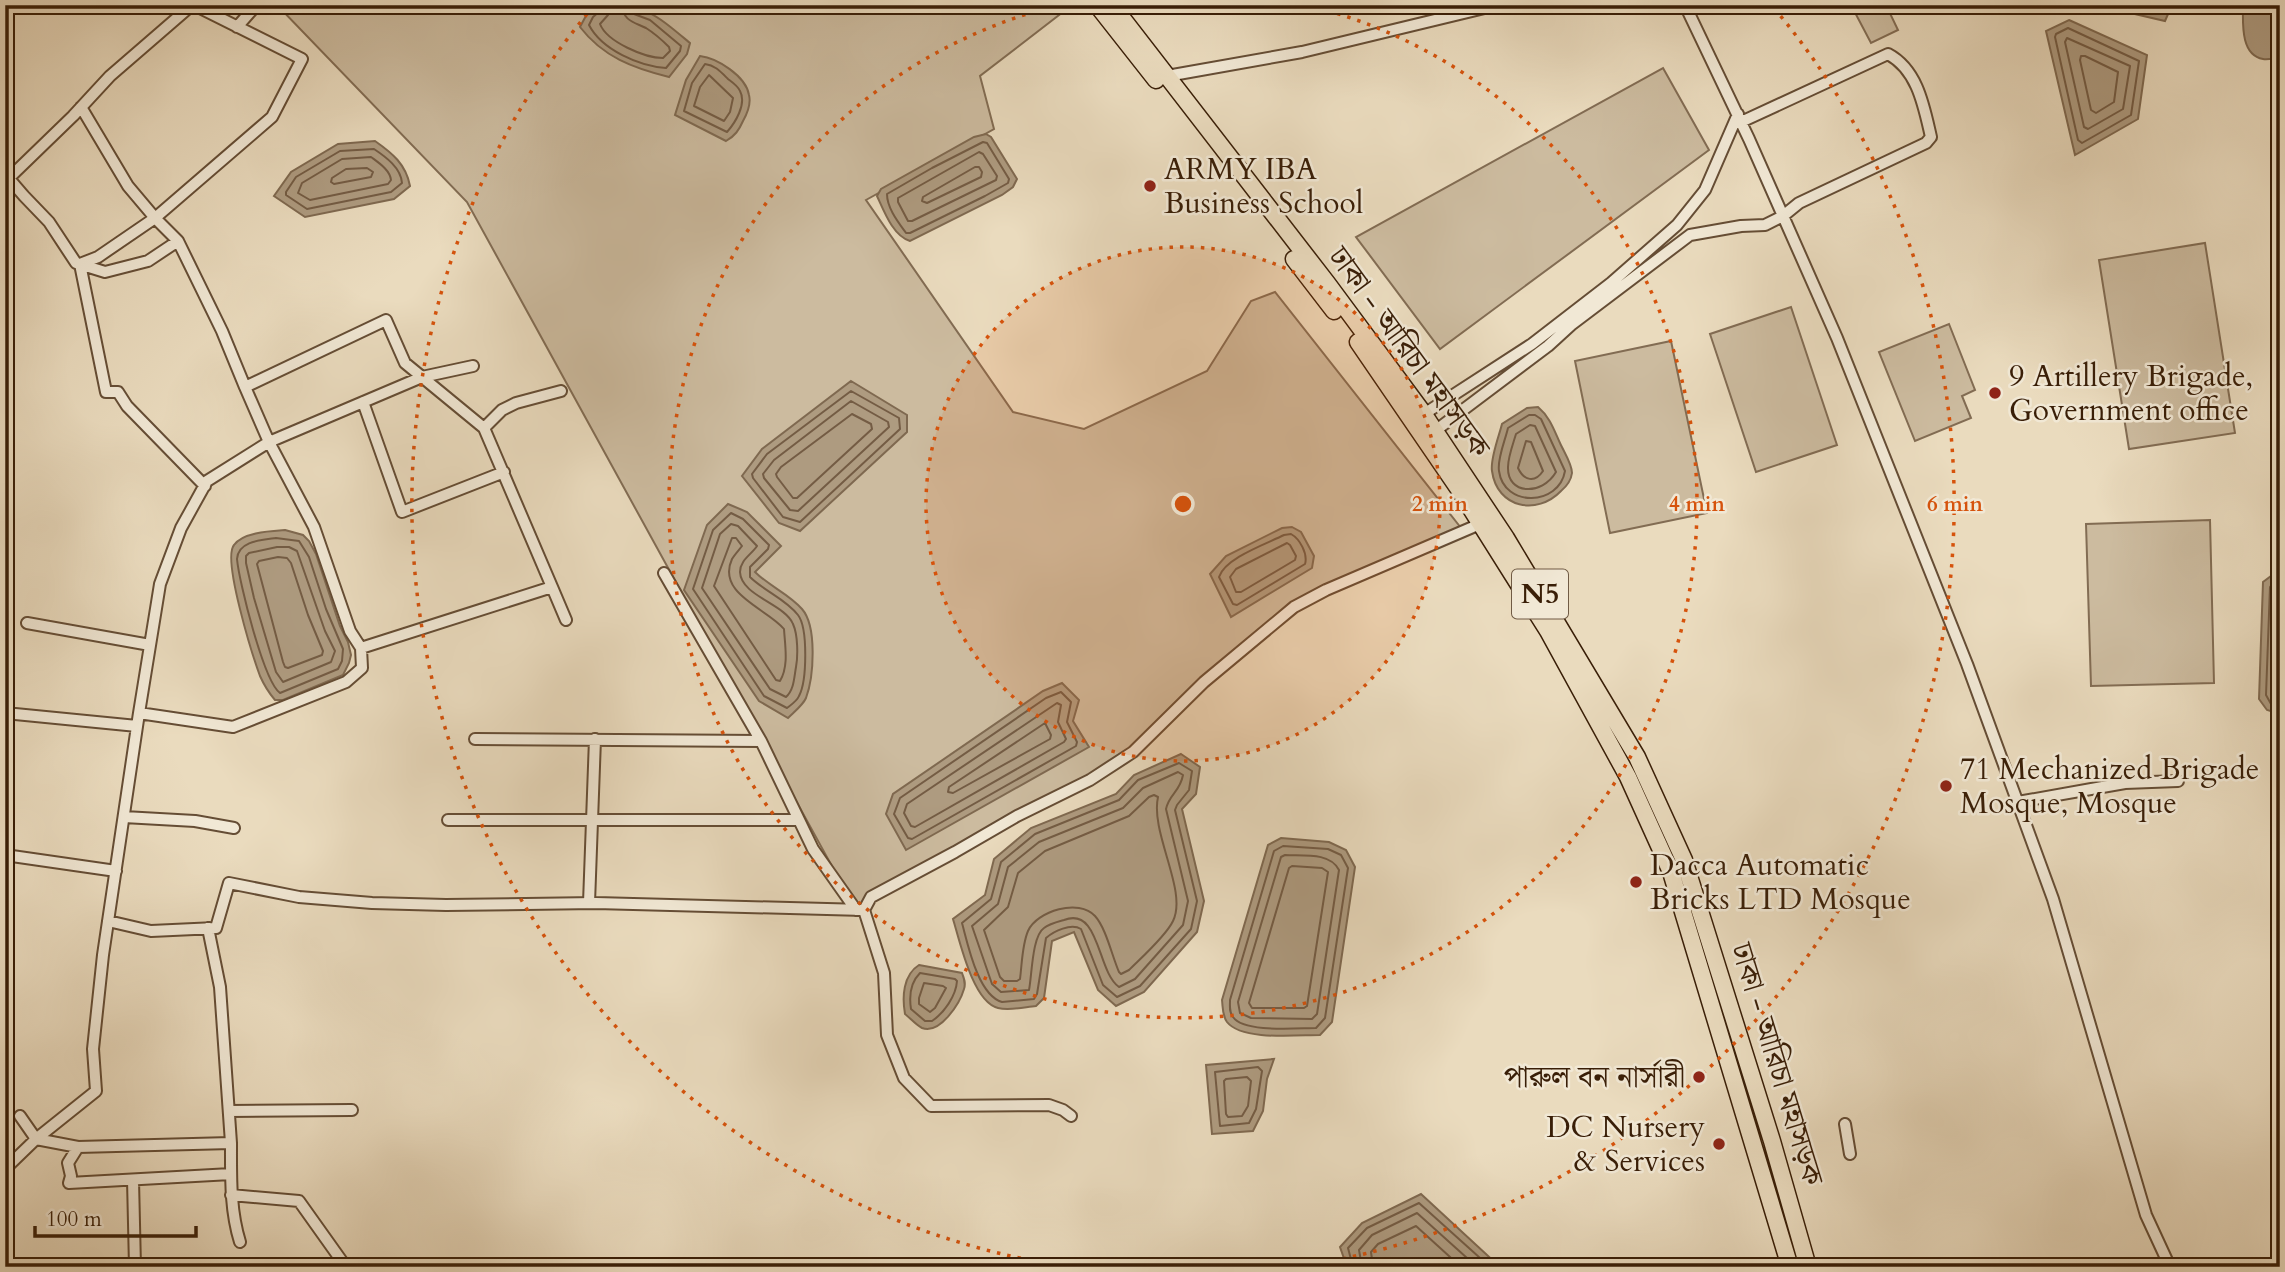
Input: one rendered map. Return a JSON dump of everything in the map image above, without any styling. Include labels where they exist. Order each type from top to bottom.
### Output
[{"type":"highway","name":"N5","points":[[1097,5],[1359,344],[1480,524]]},
{"type":"highway","name":"ঢাকা - আরিচা মহাসড়ক","points":[[1112,5],[1327,283],[1424,414],[1506,538],[1637,757],[1684,860],[1760,1101],[1808,1267]]},
{"type":"highway","name":"ঢাকা - আরিচা মহাসড়ক","points":[[1480,524],[1548,631],[1628,777],[1671,872],[1790,1267]]},
{"type":"street","points":[[80,264],[98,257],[155,218],[272,117],[302,59],[237,27],[206,8],[193,5],[110,76],[7,176],[49,222],[76,263],[105,272],[148,261],[178,241]]},
{"type":"street","points":[[237,27],[253,10],[247,5]]},
{"type":"street","points":[[1167,76],[1302,52],[1497,5]]},
{"type":"street","points":[[1685,5],[1740,118],[1849,369],[1967,664],[2053,899],[2146,1215],[2170,1267]]},
{"type":"street","points":[[1424,414],[1532,344],[1611,283],[1677,225],[1705,190],[1740,118],[1888,54],[1902,61],[1922,96],[1931,137],[1926,143],[1799,203],[1783,216],[1765,225],[1690,234],[1435,431]]},
{"type":"street","points":[[81,107],[128,186],[178,241],[222,331],[269,442],[314,527],[350,631],[361,648],[362,668],[346,682],[233,727],[139,713]]},
{"type":"street","points":[[80,264],[106,393],[118,393],[127,406],[205,486]]},
{"type":"street","points":[[245,387],[386,320],[405,363],[484,428],[566,620]]},
{"type":"street","points":[[5,1169],[36,1139],[96,1091],[93,1049],[108,921],[160,583],[181,528],[207,481],[269,442],[422,377],[473,366]]},
{"type":"street","points":[[484,428],[502,410],[516,403],[561,391]]},
{"type":"street","points":[[363,402],[402,512],[504,472]]},
{"type":"street","points":[[860,910],[871,897],[1017,816],[1090,780],[1133,752],[1204,682],[1294,607],[1326,590],[1480,524]]},
{"type":"street","points":[[664,573],[761,741],[813,849],[860,910],[884,973],[887,1035],[904,1078],[931,1107],[1049,1105],[1071,1116]]},
{"type":"street","points":[[361,648],[552,587]]},
{"type":"street","points":[[27,623],[150,645]]},
{"type":"street","points":[[5,713],[137,726]]},
{"type":"street","points":[[590,903],[595,739]]},
{"type":"street","points":[[475,740],[761,741]]},
{"type":"street","points":[[2018,802],[2126,783],[2178,781]]},
{"type":"street","points":[[124,817],[195,821],[234,828]]},
{"type":"street","points":[[448,820],[799,820]]},
{"type":"street","points":[[6,857],[116,871]]},
{"type":"street","points":[[108,921],[151,930],[216,928],[229,883],[299,897],[372,903],[590,903],[860,910]]},
{"type":"street","points":[[208,928],[220,987],[231,1143],[231,1195],[234,1225],[240,1242]]},
{"type":"street","points":[[229,1111],[352,1110]]},
{"type":"street","points":[[20,1116],[36,1139],[78,1147],[231,1143]]},
{"type":"street","points":[[1844,1124],[1850,1154]]},
{"type":"street","points":[[78,1147],[68,1163],[71,1176],[69,1183],[231,1174]]},
{"type":"street","points":[[133,1180],[135,1267]]},
{"type":"street","points":[[231,1195],[299,1201],[346,1267]]},
{"type":"shaded area","points":[[277,5],[1072,5],[980,76],[994,129],[866,200],[1013,412],[1084,429],[1207,371],[1251,301],[1275,292],[1465,533],[1294,607],[1108,768],[856,910],[467,202]]},
{"type":"shaded area","points":[[1851,5],[1886,5],[1898,30],[1871,43]]},
{"type":"shaded area","points":[[1663,68],[1709,150],[1440,349],[1356,237]]},
{"type":"shaded area","points":[[2205,243],[2235,433],[2129,449],[2099,260]]},
{"type":"shaded area","points":[[1791,307],[1837,445],[1756,472],[1710,334]]},
{"type":"shaded area","points":[[1949,324],[1975,390],[1962,396],[1971,418],[1915,441],[1879,352]]},
{"type":"shaded area","points":[[1671,341],[1707,513],[1610,533],[1575,361]]},
{"type":"shaded area","points":[[2210,520],[2214,683],[2091,686],[2086,524]]},
{"type":"water","points":[[599,5],[639,9],[658,18],[690,43],[687,54],[669,77],[643,70],[609,54],[580,27],[588,12]]},
{"type":"water","points":[[2096,5],[2172,5],[2165,21]]},
{"type":"water","points":[[2243,5],[2280,5],[2280,58],[2263,59],[2250,51],[2244,37]]},
{"type":"water","points":[[2069,20],[2147,55],[2138,119],[2075,155],[2046,31]]},
{"type":"water","points":[[700,56],[730,69],[747,88],[748,108],[738,130],[726,141],[675,115],[686,80]]},
{"type":"water","points":[[986,134],[991,137],[1017,179],[1013,187],[910,241],[899,234],[877,196],[881,189],[974,137]]},
{"type":"water","points":[[375,141],[397,160],[408,178],[410,186],[394,199],[305,217],[274,196],[291,172],[338,144]]},
{"type":"water","points":[[851,381],[907,415],[907,432],[800,531],[779,523],[742,476],[762,449]]},
{"type":"water","points":[[1538,407],[1554,429],[1572,469],[1571,476],[1567,485],[1551,499],[1541,504],[1519,504],[1510,500],[1495,484],[1492,471],[1493,454],[1502,424],[1527,408]]},
{"type":"water","points":[[728,504],[747,512],[781,546],[755,572],[802,609],[810,627],[813,652],[809,689],[805,701],[788,718],[759,701],[684,590],[707,525]]},
{"type":"water","points":[[1292,527],[1301,532],[1314,556],[1312,568],[1231,617],[1210,574],[1226,556],[1282,528]]},
{"type":"water","points":[[285,530],[303,535],[316,554],[351,655],[343,675],[283,700],[275,700],[262,679],[251,649],[235,588],[231,554],[234,545],[244,537]]},
{"type":"water","points":[[2271,576],[2280,576],[2280,714],[2267,710],[2259,699],[2263,582]]},
{"type":"water","points":[[1062,683],[1079,700],[1073,721],[1089,747],[906,850],[886,814],[893,794],[1043,691]]},
{"type":"water","points":[[1181,754],[1200,767],[1196,794],[1182,809],[1204,901],[1197,932],[1144,992],[1116,1006],[1098,990],[1074,932],[1052,941],[1044,998],[1036,1006],[1007,1009],[989,1003],[981,995],[969,970],[953,919],[985,895],[994,859],[1031,828],[1116,794],[1134,775]]},
{"type":"water","points":[[1281,838],[1329,842],[1346,850],[1355,867],[1332,1022],[1320,1035],[1270,1036],[1245,1032],[1234,1028],[1223,1014],[1222,1000],[1268,845]]},
{"type":"water","points":[[919,965],[962,973],[965,987],[948,1016],[936,1027],[929,1029],[920,1027],[905,1014],[907,980]]},
{"type":"water","points":[[1274,1059],[1267,1079],[1263,1111],[1253,1131],[1212,1134],[1206,1065]]},
{"type":"water","points":[[1421,1194],[1500,1267],[1347,1267],[1340,1247],[1362,1223]]},
{"type":"place","name":"ARMY IBA Business School","points":[[1150,186]]},
{"type":"place","name":"9 Artillery Brigade, Government office","points":[[1995,393]]},
{"type":"place","name":"71 Mechanized Brigade Mosque, Mosque","points":[[1946,786]]},
{"type":"place","name":"Dacca Automatic Bricks LTD Mosque","points":[[1636,882]]},
{"type":"place","name":"পারুল বন নার্সারী","points":[[1699,1077]]},
{"type":"place","name":"DC Nursery & Services","points":[[1719,1144]]}]
